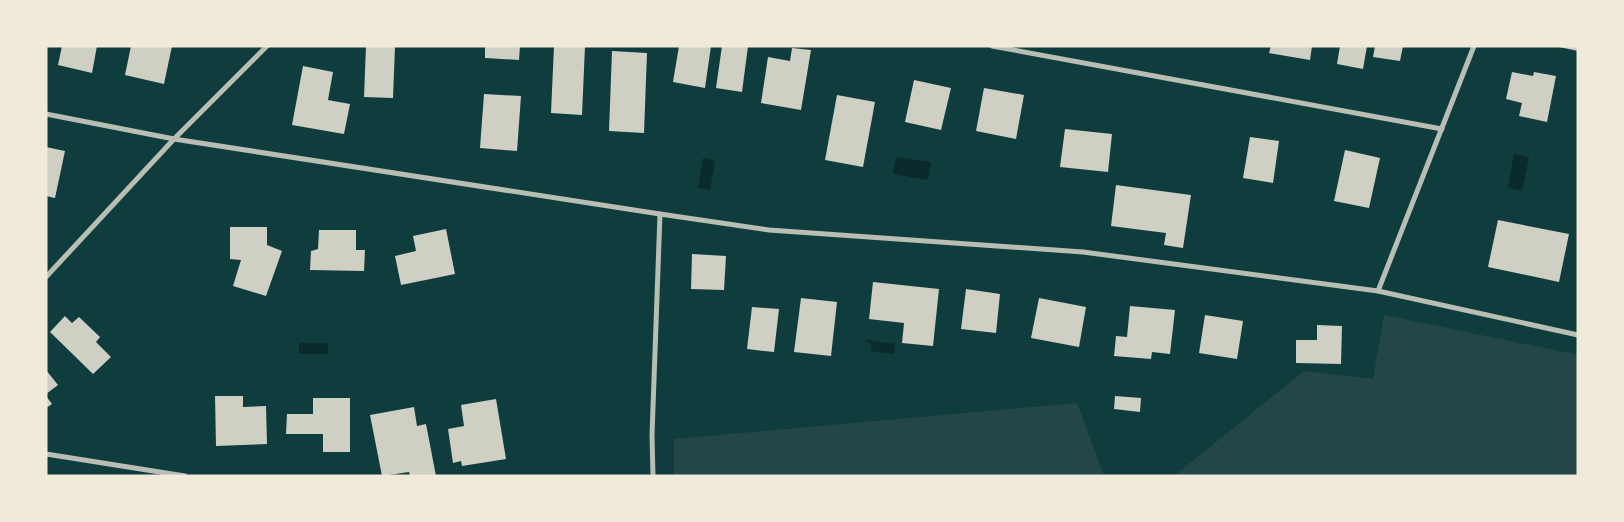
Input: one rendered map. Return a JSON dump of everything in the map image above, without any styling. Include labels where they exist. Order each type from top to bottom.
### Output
[{"type":"street","points":[[46,277],[174,139],[267,46]]},
{"type":"street","points":[[992,46],[1442,129]]},
{"type":"street","points":[[1378,291],[1474,46]]},
{"type":"street","points":[[46,114],[174,139],[769,230],[1083,252],[1378,291],[1578,335]]},
{"type":"street","points":[[653,476],[652,426],[660,214]]},
{"type":"street","points":[[46,454],[185,476]]},
{"type":"shaded area","points":[[1514,154],[1529,157],[1522,191],[1508,188]]},
{"type":"shaded area","points":[[896,157],[931,162],[928,180],[893,174]]},
{"type":"shaded area","points":[[703,158],[715,160],[710,190],[698,188]]},
{"type":"shaded area","points":[[1384,315],[1578,355],[1578,476],[1174,476],[1304,371],[1373,379]]},
{"type":"shaded area","points":[[866,340],[895,344],[894,354],[871,351],[871,343],[866,342]]},
{"type":"shaded area","points":[[299,343],[328,343],[328,354],[299,354]]},
{"type":"shaded area","points":[[1077,403],[1104,476],[674,476],[674,439]]},
{"type":"building","points":[[62,46],[97,46],[92,73],[58,65]]},
{"type":"building","points":[[131,46],[172,46],[164,84],[125,75]]},
{"type":"building","points":[[366,46],[395,46],[393,98],[364,97]]},
{"type":"building","points":[[485,46],[520,46],[519,60],[485,58]]},
{"type":"building","points":[[554,46],[585,46],[582,115],[551,113]]},
{"type":"building","points":[[679,46],[711,46],[705,88],[673,82]]},
{"type":"building","points":[[722,46],[748,46],[742,92],[716,88]]},
{"type":"building","points":[[1271,46],[1312,46],[1310,60],[1269,53]]},
{"type":"building","points":[[1340,46],[1367,46],[1363,69],[1337,64]]},
{"type":"building","points":[[1375,46],[1403,46],[1400,61],[1373,57]]},
{"type":"building","points":[[1578,46],[1578,51],[1559,47]]},
{"type":"building","points":[[792,48],[811,50],[801,110],[761,103],[768,57],[790,61]]},
{"type":"building","points":[[612,51],[647,53],[644,133],[609,131]]},
{"type":"building","points":[[303,66],[333,72],[328,100],[350,104],[344,134],[292,125]]},
{"type":"building","points":[[1512,72],[1533,76],[1534,72],[1556,76],[1547,122],[1519,116],[1522,103],[1506,99]]},
{"type":"building","points":[[914,80],[951,88],[941,130],[905,122]]},
{"type":"building","points":[[984,88],[1024,95],[1016,139],[976,131]]},
{"type":"building","points":[[484,94],[521,96],[517,151],[480,148]]},
{"type":"building","points":[[837,95],[875,102],[863,167],[825,160]]},
{"type":"building","points":[[1065,129],[1112,134],[1108,172],[1060,167]]},
{"type":"building","points":[[1250,137],[1279,141],[1273,183],[1243,178]]},
{"type":"building","points":[[46,147],[65,151],[55,198],[46,196]]},
{"type":"building","points":[[1345,150],[1380,158],[1369,208],[1334,201]]},
{"type":"building","points":[[1116,185],[1191,195],[1183,248],[1164,245],[1166,233],[1111,226]]},
{"type":"building","points":[[1498,220],[1569,234],[1559,282],[1488,267]]},
{"type":"building","points":[[230,227],[267,227],[267,245],[282,251],[266,296],[233,286],[241,260],[230,259]]},
{"type":"building","points":[[446,229],[455,274],[401,285],[395,256],[416,251],[413,236]]},
{"type":"building","points":[[319,230],[356,230],[356,250],[365,250],[364,271],[310,270],[311,251],[318,249]]},
{"type":"building","points":[[692,254],[726,256],[724,290],[691,289]]},
{"type":"building","points":[[873,282],[939,289],[933,346],[902,343],[904,323],[869,319]]},
{"type":"building","points":[[966,289],[1000,294],[996,333],[961,329]]},
{"type":"building","points":[[801,298],[837,302],[831,356],[794,352]]},
{"type":"building","points":[[1039,298],[1086,307],[1079,347],[1031,338]]},
{"type":"building","points":[[1130,306],[1175,310],[1170,354],[1152,352],[1151,359],[1114,356],[1116,336],[1127,337]]},
{"type":"building","points":[[752,307],[779,309],[774,352],[747,349]]},
{"type":"building","points":[[1205,315],[1243,321],[1237,359],[1199,353]]},
{"type":"building","points":[[65,316],[72,323],[79,317],[100,337],[96,342],[111,357],[93,374],[50,332]]},
{"type":"building","points":[[1317,325],[1342,326],[1341,364],[1296,363],[1296,340],[1317,340]]},
{"type":"building","points":[[46,370],[58,385],[46,394]]},
{"type":"building","points":[[46,396],[52,404],[46,408]]},
{"type":"building","points":[[215,396],[243,396],[243,407],[266,406],[267,444],[216,446]]},
{"type":"building","points":[[1115,396],[1141,398],[1140,412],[1114,409]]},
{"type":"building","points":[[313,398],[350,398],[350,452],[323,452],[323,434],[286,434],[287,414],[313,414]]},
{"type":"building","points":[[496,399],[506,459],[462,466],[461,461],[453,463],[448,429],[464,426],[461,405]]},
{"type":"building","points":[[414,407],[417,426],[426,424],[436,476],[410,476],[409,472],[382,476],[370,415]]}]
